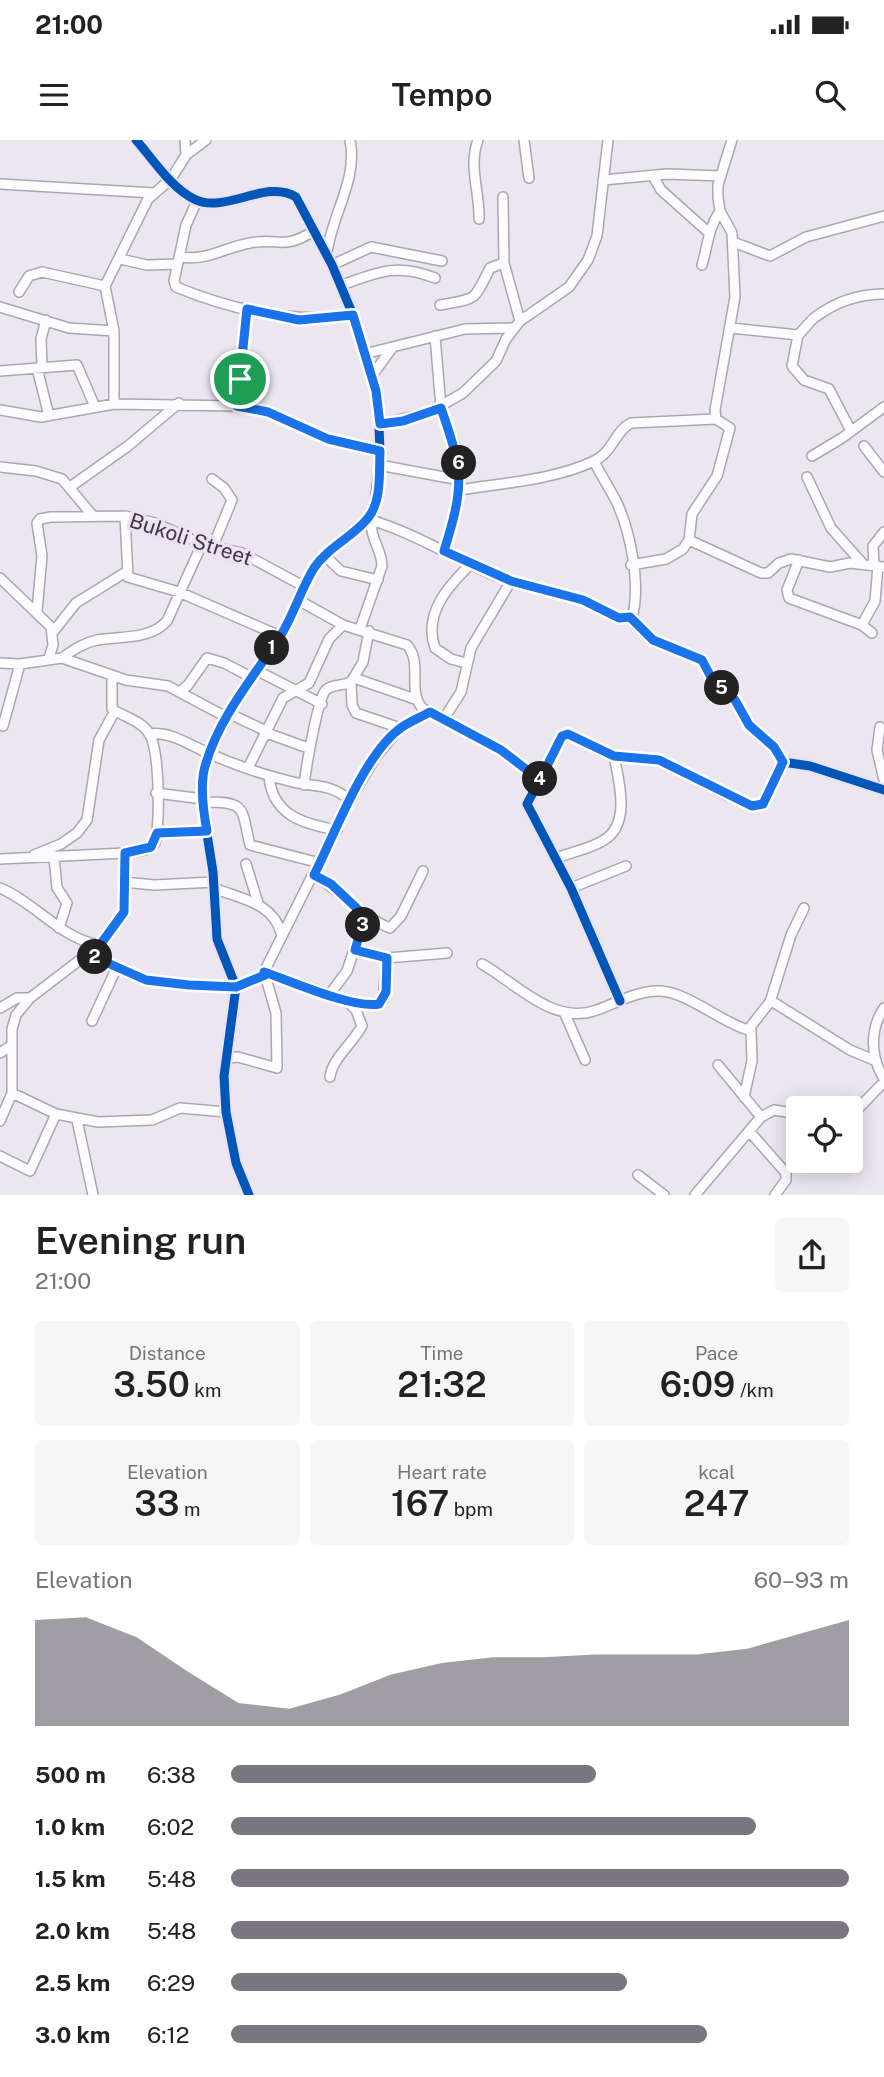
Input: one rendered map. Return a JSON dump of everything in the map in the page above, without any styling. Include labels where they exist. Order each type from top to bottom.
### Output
[{"type":"street","points":[[136,140],[171,179],[197,201],[218,202],[288,192],[296,197],[342,285],[372,377],[380,424],[379,465],[375,503],[370,520],[372,538],[382,558],[364,630],[363,662],[353,680],[352,705],[356,713],[400,728]]},
{"type":"street","points":[[186,140],[186,155]]},
{"type":"street","points":[[114,404],[114,331],[105,286],[141,210],[154,193],[171,179],[186,155],[206,140]]},
{"type":"street","points":[[327,255],[335,217],[349,184],[352,167],[351,140]]},
{"type":"street","points":[[478,140],[473,179],[480,204],[478,219]]},
{"type":"street","points":[[524,140],[528,178]]},
{"type":"street","points":[[380,424],[403,421],[441,408],[463,393],[496,361],[517,325],[569,287],[588,260],[597,236],[608,140]]},
{"type":"street","points":[[716,419],[715,410],[735,297],[733,242],[720,211],[721,176],[732,140]]},
{"type":"street","points":[[603,180],[690,173],[721,176]]},
{"type":"street","points":[[653,176],[662,190],[685,209],[697,226],[708,232]]},
{"type":"street","points":[[0,184],[154,193]]},
{"type":"street","points":[[503,197],[504,263],[517,325]]},
{"type":"street","points":[[197,201],[186,225],[178,261],[174,281],[178,288],[247,309],[299,320],[353,315]]},
{"type":"street","points":[[702,265],[708,232],[720,211]]},
{"type":"street","points":[[733,242],[770,256],[806,237],[884,216]]},
{"type":"street","points":[[120,259],[147,265],[206,258],[251,242],[288,244],[314,231]]},
{"type":"street","points":[[332,265],[371,247],[442,261]]},
{"type":"street","points":[[440,305],[472,299],[483,287],[490,268],[504,263]]},
{"type":"street","points":[[342,285],[400,268],[435,278]]},
{"type":"street","points":[[19,292],[29,276],[42,272],[105,286]]},
{"type":"street","points":[[851,431],[829,389],[804,380],[792,366],[798,335],[811,319],[837,304],[848,299],[884,294]]},
{"type":"street","points":[[0,307],[81,331],[114,331]]},
{"type":"street","points":[[237,406],[247,309]]},
{"type":"street","points":[[46,320],[41,339],[39,368],[49,416]]},
{"type":"street","points":[[364,354],[465,329],[517,325]]},
{"type":"street","points":[[731,328],[798,335]]},
{"type":"street","points":[[435,336],[441,408],[456,447],[460,480],[444,551]]},
{"type":"street","points":[[372,377],[392,348]]},
{"type":"street","points":[[0,371],[77,365],[95,407]]},
{"type":"street","points":[[70,487],[128,446],[179,403]]},
{"type":"street","points":[[0,410],[27,417],[49,416],[114,404],[237,406],[268,412],[328,439],[380,451]]},
{"type":"street","points":[[812,456],[884,407]]},
{"type":"street","points":[[459,490],[559,473],[594,461],[609,452],[623,427],[631,423],[716,419],[730,428],[717,476],[692,514],[689,540],[676,555],[631,565]]},
{"type":"street","points":[[864,446],[884,472]]},
{"type":"street","points":[[594,461],[620,509],[636,595],[630,617]]},
{"type":"street","points":[[379,465],[460,480]]},
{"type":"street","points":[[0,467],[52,474],[70,487],[93,516]]},
{"type":"street","points":[[807,477],[831,528],[863,564]]},
{"type":"street","points":[[212,479],[224,488],[232,500],[214,546]]},
{"type":"street","points":[[125,516],[126,572],[136,581],[180,592],[280,636]]},
{"type":"street","name":"Bukoli Street","points":[[37,611],[42,556],[37,523],[40,519],[51,517],[125,516],[155,523],[202,544],[242,553],[305,587]]},
{"type":"street","points":[[370,520],[412,534],[511,581],[583,600],[619,618],[630,617]]},
{"type":"street","points":[[249,1195],[236,1163],[226,1112],[224,1076],[236,987],[217,939],[214,885],[203,800],[204,770],[209,754],[229,716],[253,674],[280,636],[324,555],[370,520]]},
{"type":"street","points":[[862,625],[875,601],[879,566],[873,546],[884,532]]},
{"type":"street","points":[[689,540],[761,573],[768,573],[784,560],[799,560],[830,567],[863,564],[879,566]]},
{"type":"street","points":[[62,658],[77,646],[96,640],[160,630],[167,621],[202,544]]},
{"type":"street","points":[[324,555],[341,570],[378,580]]},
{"type":"street","points":[[799,560],[787,590],[789,598],[862,625],[872,633]]},
{"type":"street","points":[[466,663],[451,659],[435,648],[431,623],[444,592],[471,564]]},
{"type":"street","points":[[50,658],[53,632],[76,603],[126,572]]},
{"type":"street","points":[[0,578],[37,611],[53,632]]},
{"type":"street","points":[[443,720],[461,692],[466,663],[482,625],[511,581]]},
{"type":"street","points":[[300,601],[343,625],[407,646],[412,651],[415,699]]},
{"type":"street","points":[[630,617],[653,640],[702,660],[712,679],[735,700],[749,725],[774,747],[783,762]]},
{"type":"street","points":[[248,768],[264,731],[283,698],[309,683],[329,639],[343,625]]},
{"type":"street","points":[[0,663],[20,664],[62,658],[139,683],[160,684],[308,748]]},
{"type":"street","points":[[180,692],[207,658],[253,674],[321,704]]},
{"type":"street","points":[[3,726],[20,664]]},
{"type":"street","points":[[0,859],[125,853],[151,847],[157,833],[156,761],[149,734],[134,720],[115,711],[110,705],[112,675]]},
{"type":"street","points":[[304,785],[308,748],[326,689],[353,680],[415,699],[443,720],[501,750],[540,780]]},
{"type":"street","points":[[29,858],[61,844],[77,833],[87,820],[99,740],[115,711]]},
{"type":"street","points":[[228,1058],[276,1068],[276,1013],[265,973],[281,933],[314,875],[349,800],[375,758],[400,728],[430,712]]},
{"type":"street","points":[[880,727],[877,750],[884,780]]},
{"type":"street","points":[[149,734],[168,735],[209,754],[270,776],[304,785],[329,786],[349,800]]},
{"type":"street","points":[[620,1001],[556,858],[527,804],[564,734],[614,756],[659,760],[703,785],[757,807],[763,804],[783,762]]},
{"type":"street","points":[[556,858],[605,840],[617,827],[621,803],[614,756]]},
{"type":"street","points":[[783,762],[810,766],[868,788],[884,790]]},
{"type":"street","points":[[270,776],[271,789],[282,811],[304,822],[337,830]]},
{"type":"street","points":[[156,793],[232,804],[243,813],[250,845],[320,863]]},
{"type":"street","points":[[157,833],[207,831]]},
{"type":"street","points":[[92,956],[124,912],[125,853]]},
{"type":"street","points":[[54,857],[57,888],[68,903],[59,929]]},
{"type":"street","points":[[246,864],[258,903],[276,923],[281,933]]},
{"type":"street","points":[[570,888],[626,866]]},
{"type":"street","points":[[314,875],[331,884],[365,916],[393,927],[423,871]]},
{"type":"street","points":[[124,882],[214,885],[258,903]]},
{"type":"street","points":[[0,888],[36,908],[59,929],[78,940],[98,945]]},
{"type":"street","points":[[744,1097],[752,1061],[751,1030],[770,1002],[791,935],[804,908]]},
{"type":"street","points":[[330,994],[340,984],[355,950],[365,916]]},
{"type":"street","points":[[355,950],[387,958],[447,953]]},
{"type":"street","points":[[0,1121],[12,1093],[13,1020],[30,998],[81,959],[92,956],[146,980],[236,987],[265,973],[352,1004],[372,1005],[383,1000],[387,958]]},
{"type":"street","points":[[482,964],[528,995],[565,1014],[585,1013],[660,990],[751,1030]]},
{"type":"street","points":[[92,1021],[117,967]]},
{"type":"street","points":[[0,1008],[17,998],[30,998]]},
{"type":"street","points":[[770,1002],[850,1050],[874,1060]]},
{"type":"street","points":[[330,1077],[331,1068],[362,1026],[352,1004]]},
{"type":"street","points":[[863,1103],[884,1081],[874,1060],[876,1028],[884,1009]]},
{"type":"street","points":[[565,1014],[585,1060]]},
{"type":"street","points":[[0,1053],[12,1045]]},
{"type":"street","points":[[718,1065],[761,1117]]},
{"type":"street","points":[[12,1093],[56,1114],[77,1120],[111,1122],[157,1118],[172,1116],[180,1108],[226,1112]]},
{"type":"street","points":[[695,1195],[761,1117],[774,1110],[786,1112]]},
{"type":"street","points":[[0,1156],[30,1171],[56,1114]]},
{"type":"street","points":[[77,1120],[93,1195]]},
{"type":"street","points":[[749,1131],[786,1173],[786,1180],[775,1195]]},
{"type":"street","points":[[638,1175],[664,1195]]},
{"type":"cycle path","points":[[136,140],[170,181],[194,199],[219,203],[272,192],[284,192],[296,197],[332,265],[353,315],[378,402],[380,451],[373,510],[368,519],[328,551],[314,568],[290,620],[251,677],[216,740],[204,770],[204,815],[213,872],[217,939],[236,987],[224,1076],[226,1112],[236,1163],[249,1195]]},
{"type":"cycle path","points":[[620,1001],[571,888],[527,804],[564,734],[614,756],[658,760],[726,796],[757,807],[763,804],[783,762],[810,766],[884,790]]},
{"type":"route","points":[[247,309],[299,320],[353,315],[376,391],[380,424],[403,421],[441,408],[456,447],[460,480],[454,519],[444,551],[511,581],[583,600],[619,618],[630,617],[645,635],[653,640],[702,660],[712,679],[730,694],[741,715],[757,734],[774,747],[783,762],[775,773],[763,804],[752,806],[726,796],[659,760],[614,756],[568,734],[562,736],[540,780],[501,750],[430,712],[400,728],[375,758],[349,800],[314,875],[331,884],[365,916],[355,950],[387,958],[386,992],[379,1004],[352,1004],[340,997],[264,972],[265,975],[236,987],[146,980],[92,956],[124,912],[125,853],[151,847],[155,843],[157,833],[207,831],[203,802],[204,770],[216,740],[251,677],[290,620],[314,568],[328,551],[368,519],[375,503],[380,451],[328,439],[268,412],[237,406],[240,379],[247,309]]}]
